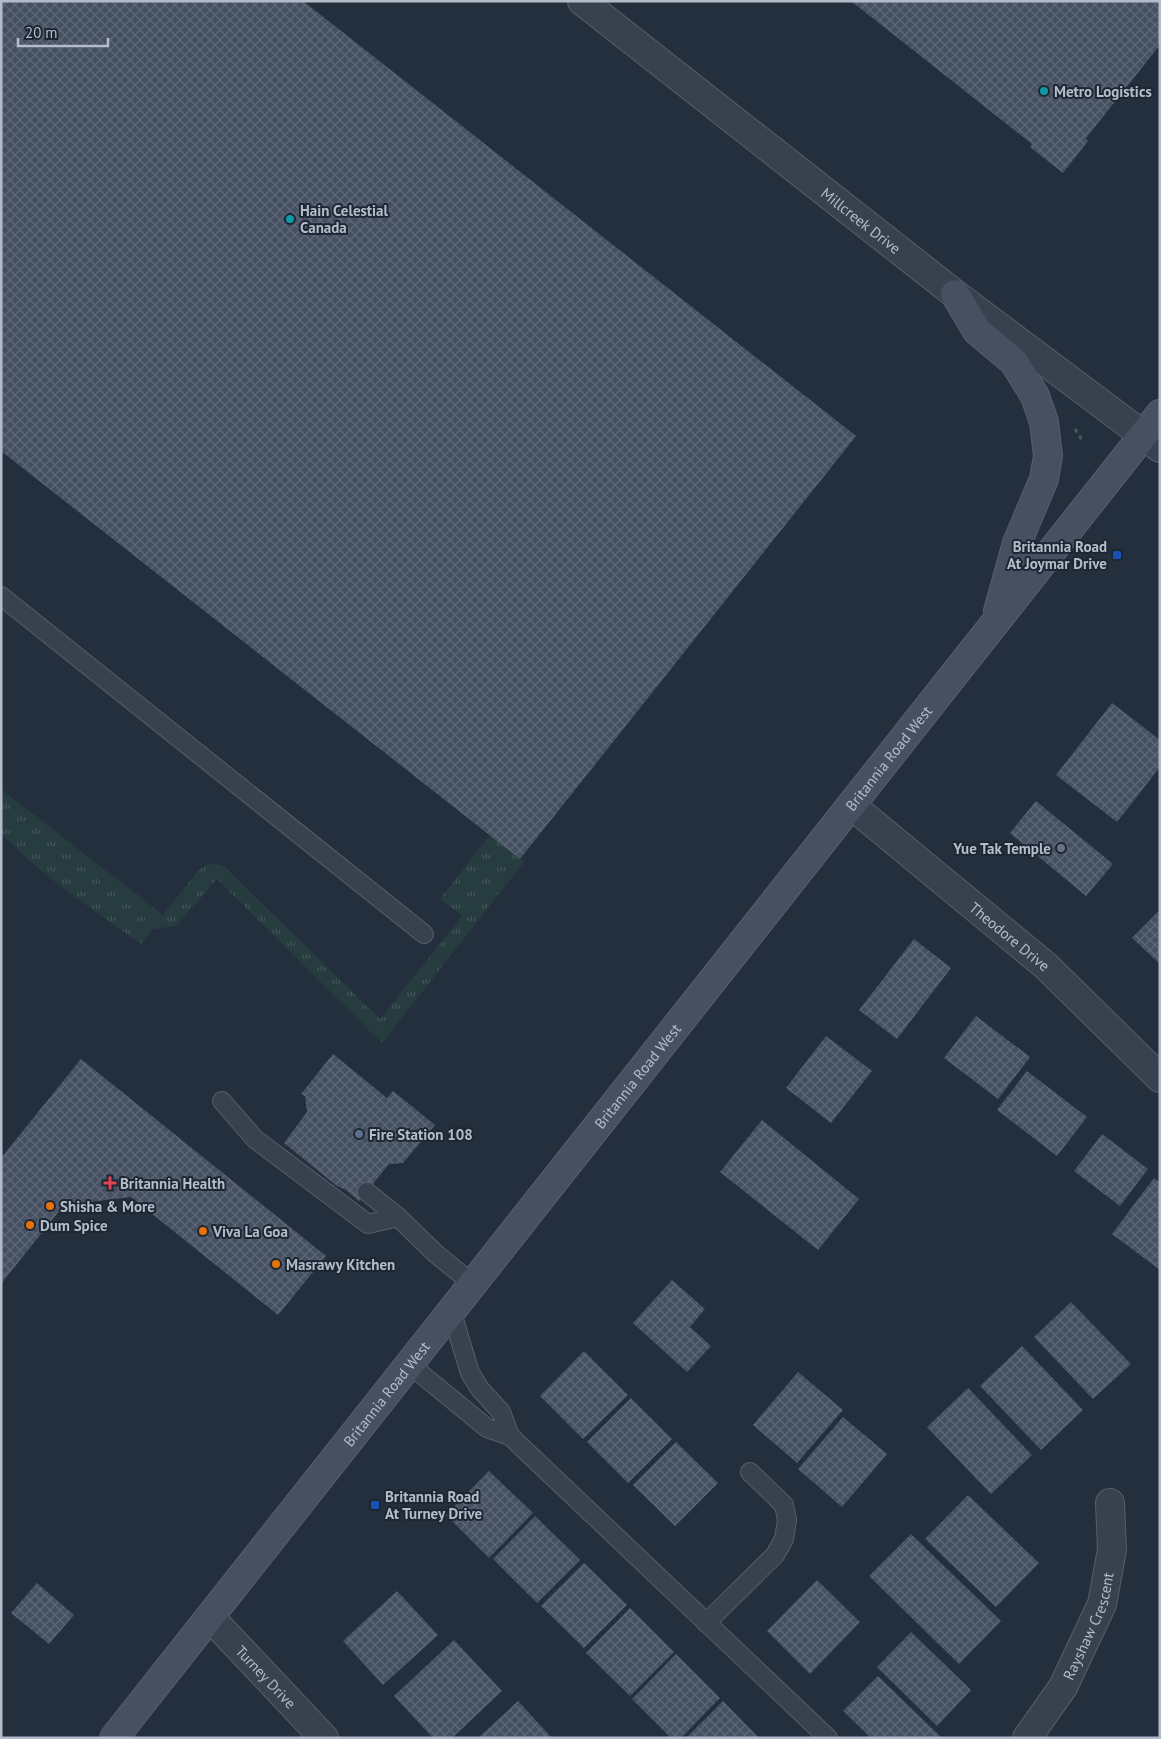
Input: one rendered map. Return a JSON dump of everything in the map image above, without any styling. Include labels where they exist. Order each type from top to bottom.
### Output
[{"type":"main road","points":[[955,294],[977,331],[1014,362],[1035,396],[1044,422],[1048,456],[1044,479],[1033,508],[1016,543],[995,622]]},
{"type":"main road","name":"Britannia Road West","points":[[114,1738],[995,622],[1151,442],[1160,414]]},
{"type":"street","name":"Millcreek Drive","points":[[582,1],[955,294],[1151,442]]},
{"type":"street","name":"Theodore Drive","points":[[851,805],[1046,966],[1160,1078]]},
{"type":"street","name":"Rayshaw Crescent","points":[[1027,1738],[1063,1687],[1102,1604],[1112,1550],[1110,1503]]},
{"type":"street","name":"Turney Drive","points":[[210,1617],[324,1738]]},
{"type":"lane","points":[[1,596],[424,934]]},
{"type":"lane","points":[[222,1101],[255,1139],[368,1224],[398,1217]]},
{"type":"lane","points":[[367,1192],[398,1217],[436,1254],[473,1284]]},
{"type":"lane","points":[[452,1310],[470,1373],[480,1389],[501,1412],[510,1436]]},
{"type":"lane","points":[[409,1364],[487,1428],[510,1436],[828,1738]]},
{"type":"lane","points":[[706,1622],[775,1554],[784,1539],[787,1520],[784,1504],[750,1472]]},
{"type":"green space","points":[[1,789],[163,915],[201,868],[211,864],[225,867],[380,1019],[462,916],[440,899],[490,835],[524,862],[382,1043],[217,879],[176,926],[153,929],[141,944],[50,878],[1,833]]},
{"type":"building","name":"Hain Celestial Canada","points":[[1,1],[303,1],[856,436],[520,859],[1,451]]},
{"type":"building","name":"Metro Logistics","points":[[851,1],[1160,1],[1160,45],[1086,138],[1088,141],[1063,173],[1030,147],[1032,144]]},
{"type":"building","points":[[1112,703],[1160,740],[1160,767],[1117,822],[1056,775]]},
{"type":"building","name":"Yue Tak Temple","points":[[1036,801],[1113,864],[1086,896],[1010,833]]},
{"type":"building","points":[[1160,910],[1160,964],[1132,938]]},
{"type":"building","points":[[914,939],[951,968],[897,1039],[859,1010]]},
{"type":"building","points":[[976,1016],[1030,1057],[998,1099],[944,1058]]},
{"type":"building","points":[[826,1036],[872,1071],[831,1123],[786,1088]]},
{"type":"building","name":"Fire Station 108","points":[[333,1054],[387,1098],[393,1091],[435,1125],[403,1163],[389,1164],[359,1201],[346,1190],[337,1186],[284,1143],[307,1112],[305,1096],[301,1094]]},
{"type":"building","points":[[81,1059],[326,1256],[278,1315],[131,1197],[64,1205],[1,1284],[1,1158]]},
{"type":"building","points":[[1027,1071],[1087,1117],[1057,1156],[997,1110]]},
{"type":"building","points":[[762,1120],[859,1199],[818,1250],[720,1172]]},
{"type":"building","points":[[1102,1134],[1148,1169],[1120,1206],[1074,1171]]},
{"type":"building","points":[[1154,1178],[1160,1182],[1160,1270],[1112,1234]]},
{"type":"building","points":[[672,1280],[705,1309],[690,1327],[711,1346],[687,1372],[633,1323]]},
{"type":"building","points":[[1071,1302],[1131,1364],[1093,1399],[1034,1337]]},
{"type":"building","points":[[1022,1346],[1083,1410],[1041,1450],[980,1386]]},
{"type":"building","points":[[584,1351],[628,1395],[583,1439],[540,1396]]},
{"type":"building","points":[[798,1372],[843,1410],[797,1463],[753,1425]]},
{"type":"building","points":[[968,1388],[1032,1455],[991,1494],[927,1427]]},
{"type":"building","points":[[631,1398],[672,1439],[628,1483],[587,1442]]},
{"type":"building","points":[[843,1417],[887,1454],[842,1507],[798,1469]]},
{"type":"building","points":[[676,1442],[718,1483],[675,1526],[633,1485]]},
{"type":"building","points":[[489,1471],[533,1513],[489,1558],[446,1515]]},
{"type":"building","points":[[968,1495],[1039,1563],[996,1607],[925,1539]]},
{"type":"building","points":[[535,1516],[580,1560],[537,1603],[493,1559]]},
{"type":"building","points":[[911,1534],[1001,1621],[959,1664],[869,1576]]},
{"type":"building","points":[[584,1563],[627,1605],[584,1648],[541,1606]]},
{"type":"building","points":[[817,1580],[860,1622],[810,1674],[767,1631]]},
{"type":"building","points":[[37,1583],[74,1615],[49,1644],[11,1613]]},
{"type":"building","points":[[397,1591],[438,1635],[383,1685],[343,1641]]},
{"type":"building","points":[[630,1608],[674,1652],[630,1696],[586,1653]]},
{"type":"building","points":[[911,1632],[971,1690],[937,1726],[877,1667]]},
{"type":"building","points":[[454,1640],[502,1691],[452,1738],[433,1738],[394,1696]]},
{"type":"building","points":[[676,1654],[720,1698],[681,1738],[671,1738],[632,1699]]},
{"type":"building","points":[[878,1676],[940,1736],[938,1738],[871,1738],[843,1711]]},
{"type":"building","points":[[518,1701],[552,1738],[478,1738]]},
{"type":"building","points":[[723,1701],[759,1738],[686,1738]]},
{"type":"place","name":"Metro Logistics","points":[[1044,91]]},
{"type":"place","name":"Hain Celestial Canada","points":[[290,219]]},
{"type":"place","name":"Britannia Road At Joymar Drive","points":[[1117,555]]},
{"type":"place","name":"Yue Tak Temple","points":[[1061,848]]},
{"type":"place","name":"Fire Station 108","points":[[359,1134]]},
{"type":"place","name":"Britannia Health","points":[[110,1183]]},
{"type":"place","name":"Shisha & More","points":[[50,1206]]},
{"type":"place","name":"Dum Spice","points":[[30,1225]]},
{"type":"place","name":"Viva La Goa","points":[[203,1231]]},
{"type":"place","name":"Masrawy Kitchen","points":[[276,1264]]},
{"type":"place","name":"Britannia Road At Turney Drive","points":[[375,1505]]}]
